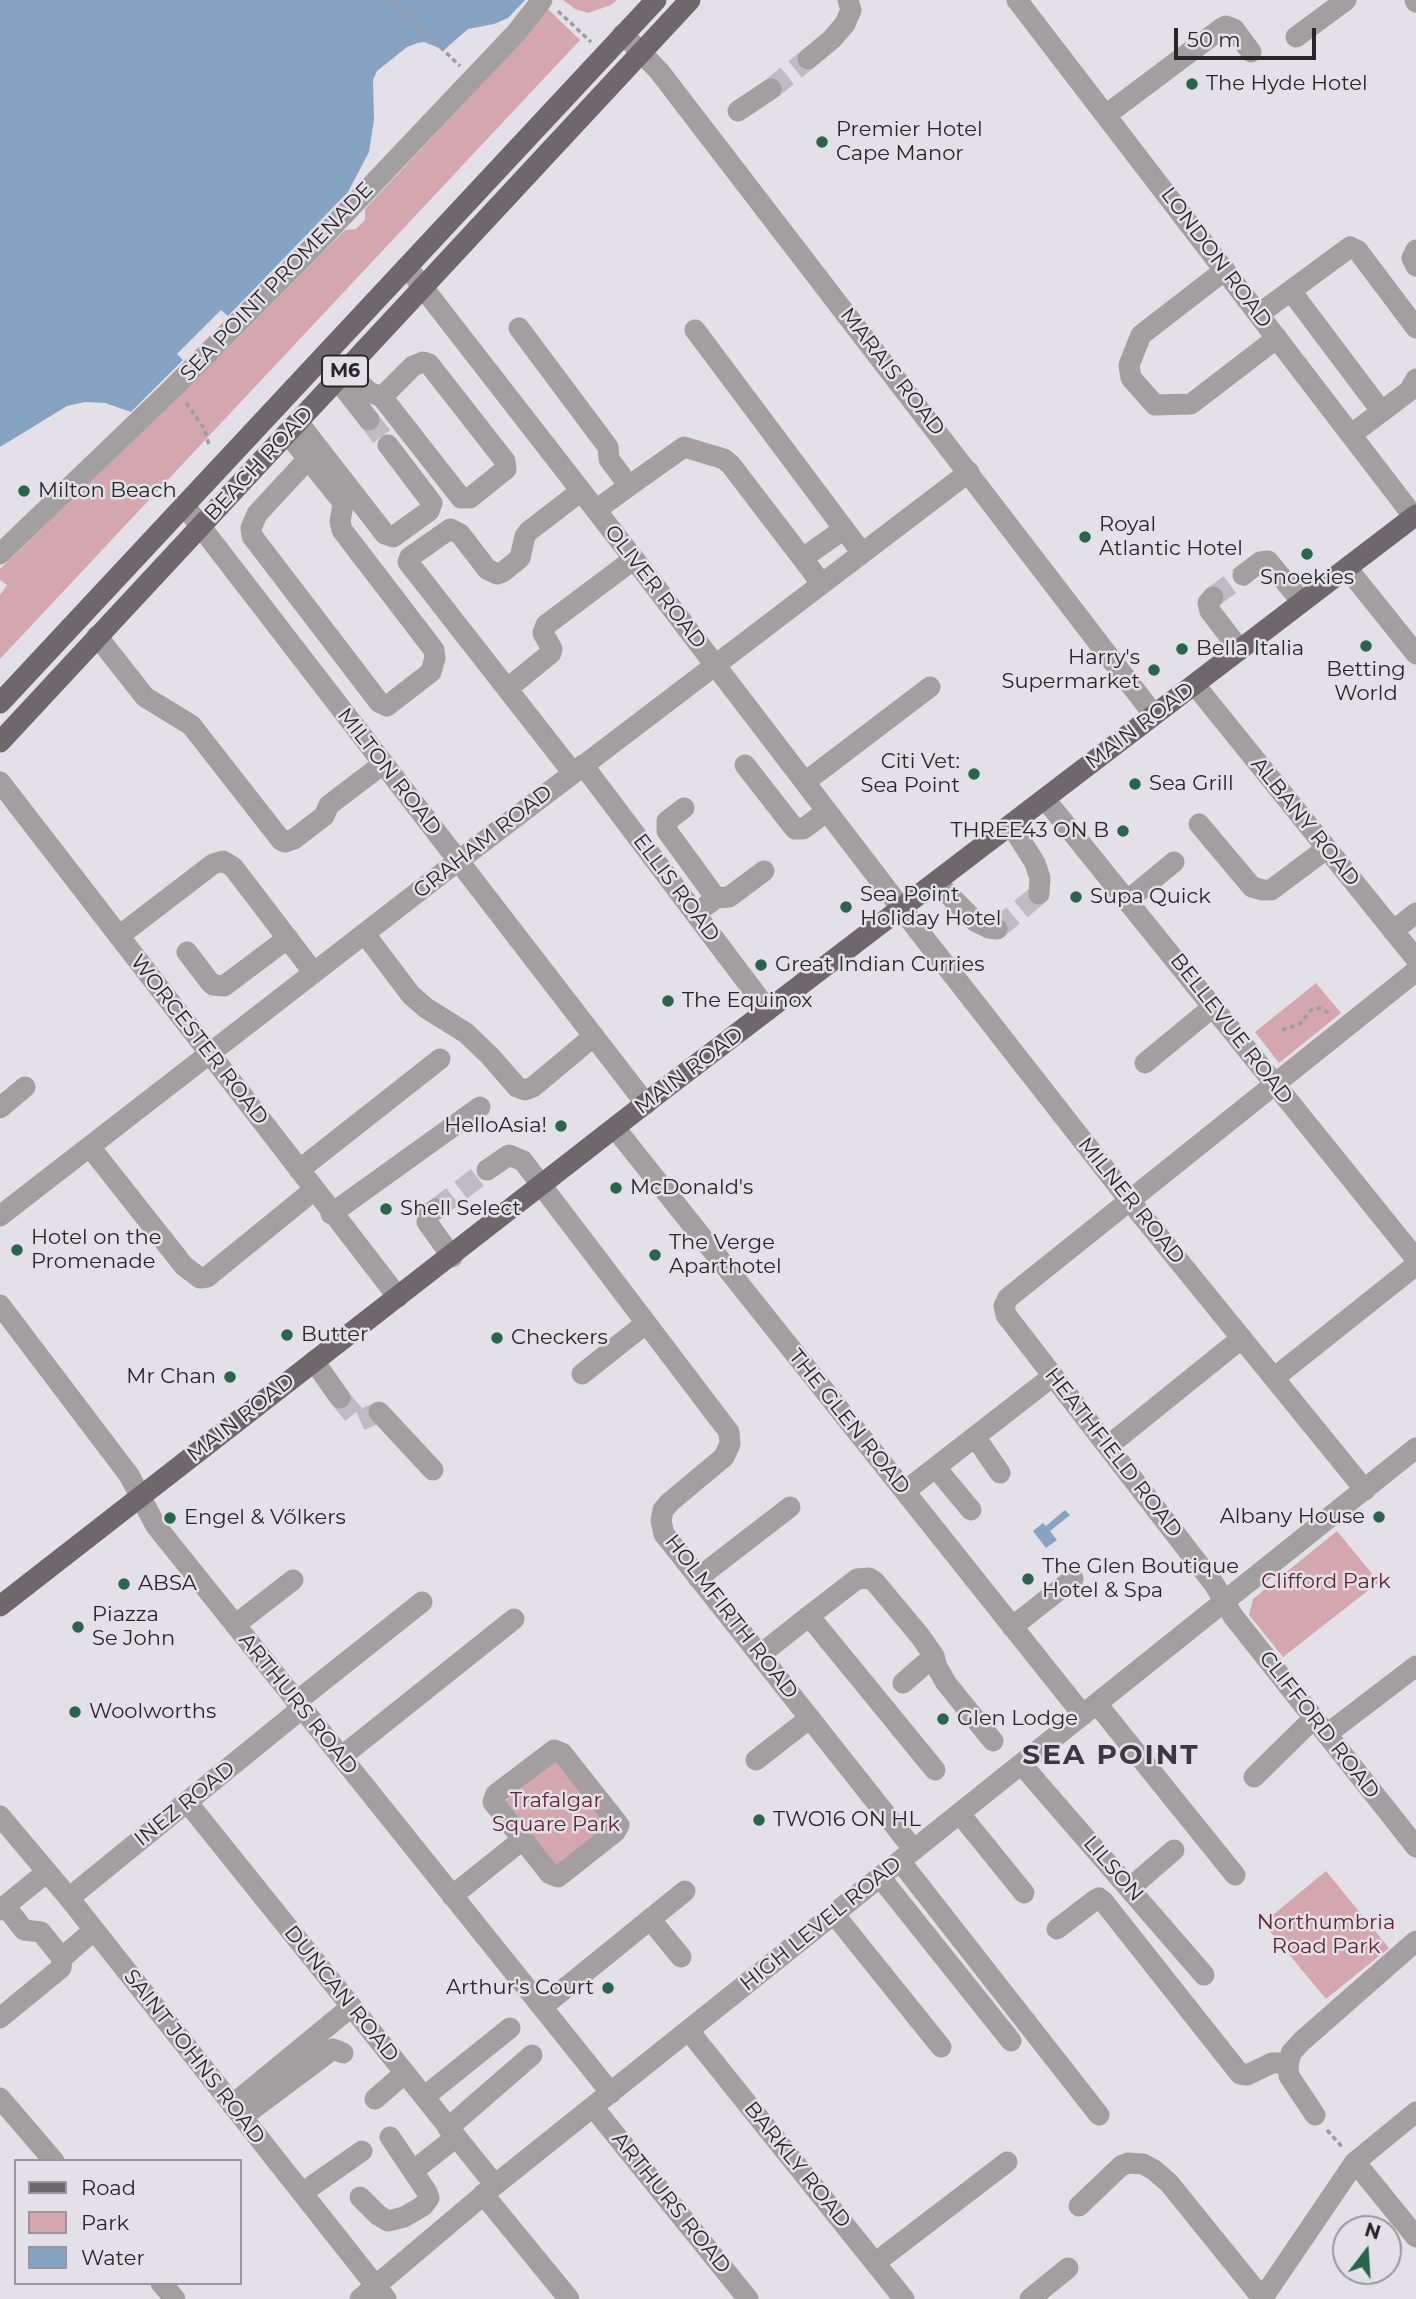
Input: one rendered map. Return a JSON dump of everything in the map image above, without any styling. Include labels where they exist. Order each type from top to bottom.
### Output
[{"type":"main road","name":"BEACH ROAD","points":[[0,704],[656,0]]},
{"type":"main road","name":"BEACH ROAD","points":[[0,742],[690,0]]},
{"type":"main road","name":"MAIN ROAD","points":[[0,1606],[768,1010],[1415,516]]},
{"type":"street","points":[[808,59],[845,24],[851,10],[848,0]]},
{"type":"street","name":"LONDON ROAD","points":[[1017,0],[1415,516]]},
{"type":"street","points":[[1296,37],[1346,0]]},
{"type":"street","name":"SEA POINT PROMENADE","points":[[0,554],[174,387],[316,244],[516,33],[548,4]]},
{"type":"street","points":[[1106,115],[1226,26],[1234,29],[1251,52]]},
{"type":"street","name":"MARAIS ROAD","points":[[623,34],[667,82],[1154,715]]},
{"type":"street","points":[[738,111],[771,89]]},
{"type":"street","points":[[1259,314],[1346,249],[1355,248],[1416,328]]},
{"type":"street","points":[[1416,250],[1412,258],[1416,265]]},
{"type":"street","name":"OLIVER ROAD","points":[[407,267],[901,909]]},
{"type":"street","points":[[1225,270],[1141,335],[1129,365],[1131,378],[1154,405],[1191,404],[1277,338]]},
{"type":"street","points":[[1290,291],[1382,412]]},
{"type":"street","points":[[519,328],[608,447],[609,459],[629,486]]},
{"type":"street","points":[[695,330],[862,553]]},
{"type":"street","points":[[341,375],[382,397],[461,498],[470,498],[506,469],[505,461],[429,364],[424,362],[413,366],[382,397]]},
{"type":"street","points":[[341,375],[369,420]]},
{"type":"street","points":[[1352,434],[1412,389],[1416,379]]},
{"type":"street","points":[[293,427],[386,534],[393,537],[429,511],[432,503],[388,444]]},
{"type":"street","points":[[293,427],[308,459],[343,505],[340,521],[342,530],[434,650],[431,672],[387,706],[379,702],[252,536],[251,528],[257,514],[308,459]]},
{"type":"street","points":[[596,510],[684,447],[724,459],[732,464],[822,584]]},
{"type":"street","name":"GRAHAM ROAD","points":[[0,1216],[458,861],[969,472]]},
{"type":"street","name":"ELLIS ROAD","points":[[581,491],[528,531],[520,558],[503,572],[497,574],[487,569],[460,534],[450,529],[408,559],[409,565],[507,689],[578,769],[695,914],[768,1010]]},
{"type":"street","name":"MILTON ROAD","points":[[184,505],[646,1104]]},
{"type":"street","points":[[803,558],[844,529]]},
{"type":"street","points":[[507,689],[551,653],[550,644],[543,633],[546,625],[634,559]]},
{"type":"street","points":[[1243,575],[1260,562],[1268,561],[1302,602]]},
{"type":"street","points":[[1347,568],[1416,654]]},
{"type":"street","points":[[1213,597],[1208,603],[1210,611],[1240,650]]},
{"type":"street","points":[[97,636],[145,697],[191,725],[285,842],[294,839],[324,816],[329,805],[383,764]]},
{"type":"street","name":"ALBANY ROAD","points":[[1195,685],[1416,959]]},
{"type":"street","points":[[805,782],[930,687]]},
{"type":"street","points":[[745,765],[795,830],[803,829],[827,811]]},
{"type":"street","name":"WORCESTER ROAD","points":[[0,782],[211,1053],[331,1214],[398,1297]]},
{"type":"street","name":"BELLEVUE ROAD","points":[[1045,799],[1416,1259]]},
{"type":"street","points":[[684,808],[667,821],[667,831],[716,898]]},
{"type":"street","points":[[1199,824],[1252,887],[1263,890],[1271,890],[1326,849]]},
{"type":"street","points":[[1011,825],[1035,863],[1040,878],[1039,894]]},
{"type":"street","points":[[119,936],[213,864],[223,862],[233,867],[314,973]]},
{"type":"street","points":[[1128,900],[1174,862]]},
{"type":"street","points":[[695,914],[716,898],[727,898],[764,872]]},
{"type":"street","points":[[936,882],[975,921],[997,929]]},
{"type":"street","name":"MILNER ROAD","points":[[901,909],[1130,1201],[1365,1490]]},
{"type":"street","points":[[1393,931],[1416,913]]},
{"type":"street","points":[[365,934],[411,995],[426,1008],[466,1033],[517,1087],[525,1090],[533,1087],[594,1036]]},
{"type":"street","points":[[187,952],[213,985],[224,986],[288,938]]},
{"type":"street","points":[[1130,1201],[1416,971]]},
{"type":"street","points":[[1145,1063],[1214,1006]]},
{"type":"street","points":[[299,1170],[440,1059]]},
{"type":"street","points":[[0,1108],[25,1087]]},
{"type":"street","points":[[331,1214],[481,1107]]},
{"type":"street","name":"THE GLEN ROAD","points":[[615,1128],[1012,1627],[1090,1709],[1236,1875]]},
{"type":"street","points":[[90,1147],[184,1266],[200,1278],[207,1277],[223,1265],[314,1190]]},
{"type":"street","name":"HOLMFIRTH ROAD","points":[[487,1170],[509,1154],[523,1161],[725,1426],[731,1438],[724,1457],[663,1510],[661,1521],[664,1534],[810,1718],[907,1856],[1099,2115]]},
{"type":"street","name":"HEATHFIELD ROAD","points":[[1130,1201],[1008,1298],[1004,1306],[1006,1315],[1225,1600]]},
{"type":"street","points":[[436,1209],[429,1214],[427,1222],[452,1256]]},
{"type":"street","points":[[1274,1378],[1416,1265]]},
{"type":"street","name":"ARTHURS ROAD","points":[[0,1305],[129,1475],[156,1526],[611,2094]]},
{"type":"street","points":[[582,1374],[645,1324]]},
{"type":"street","points":[[1108,1446],[1242,1338]]},
{"type":"street","points":[[314,1361],[340,1398]]},
{"type":"street","points":[[905,1491],[1054,1376]]},
{"type":"street","points":[[379,1412],[433,1470]]},
{"type":"street","points":[[976,1438],[1000,1473]]},
{"type":"street","name":"HIGH LEVEL ROAD","points":[[374,2294],[489,2189],[1416,1448]]},
{"type":"street","points":[[936,1468],[971,1510]]},
{"type":"street","points":[[698,1577],[790,1507]]},
{"type":"street","points":[[760,1655],[849,1584],[858,1578],[869,1578],[875,1581],[934,1656],[946,1683],[993,1741]]},
{"type":"street","points":[[1012,1627],[1073,1579]]},
{"type":"street","points":[[235,1625],[293,1580]]},
{"type":"street","name":"CLIFFORD ROAD","points":[[1225,1600],[1235,1618],[1416,1847]]},
{"type":"street","name":"INEZ ROAD","points":[[69,1898],[187,1802],[422,1602]]},
{"type":"street","points":[[809,1616],[935,1770]]},
{"type":"street","points":[[341,1757],[514,1619]]},
{"type":"street","points":[[903,1683],[934,1656]]},
{"type":"street","points":[[1254,1777],[1321,1726],[1416,1666]]},
{"type":"street","points":[[756,1760],[810,1718]]},
{"type":"street","points":[[554,1750],[562,1753],[619,1825],[615,1832],[558,1877],[550,1874],[522,1840],[495,1806],[494,1798],[554,1750]]},
{"type":"street","name":"LILSON","points":[[1021,1765],[1203,1975]]},
{"type":"street","name":"DUNCAN ROAD","points":[[187,1802],[452,2132],[489,2189],[569,2299]]},
{"type":"street","points":[[960,1814],[1024,1893]]},
{"type":"street","name":"SAINT JOHNS ROAD","points":[[0,1816],[69,1898],[302,2193],[374,2294]]},
{"type":"street","points":[[452,1896],[522,1840]]},
{"type":"street","points":[[1130,1888],[1174,1850]]},
{"type":"street","points":[[47,1872],[2,1908],[24,1930],[40,1932],[62,1958]]},
{"type":"street","points":[[880,1877],[1011,2041]]},
{"type":"street","points":[[542,2007],[685,1891]]},
{"type":"street","points":[[1057,1929],[1099,1898],[1240,2074],[1247,2075],[1272,2063],[1288,2063]]},
{"type":"street","points":[[834,1914],[941,2047]]},
{"type":"street","points":[[650,1919],[681,1957]]},
{"type":"street","points":[[0,2018],[61,1968],[62,1958],[94,1930]]},
{"type":"street","points":[[1320,2121],[1289,2076],[1288,2063],[1291,2053],[1416,1941]]},
{"type":"street","points":[[237,2111],[351,2007]]},
{"type":"street","points":[[424,2097],[510,2028]]},
{"type":"street","name":"BARKLY ROAD","points":[[689,2031],[904,2299]]},
{"type":"street","points":[[237,2111],[334,2049],[343,2053]]},
{"type":"street","points":[[414,2171],[532,2055]]},
{"type":"street","points":[[374,2099],[405,2073]]},
{"type":"street","points":[[0,2098],[52,2159]]},
{"type":"street","name":"ARTHURS ROAD","points":[[593,2108],[748,2299]]},
{"type":"street","points":[[1079,2206],[1121,2166],[1128,2163],[1143,2164],[1154,2169],[1169,2183],[1262,2298],[1349,2156],[1416,2112]]},
{"type":"street","points":[[360,2197],[388,2221],[404,2217],[423,2206],[429,2199],[414,2171],[390,2137]]},
{"type":"street","points":[[302,2193],[362,2151]]},
{"type":"street","points":[[1349,2156],[1416,2237]]},
{"type":"street","points":[[875,2263],[1007,2162]]},
{"type":"street","points":[[1030,2299],[1069,2268]]},
{"type":"street","points":[[163,2285],[175,2299]]},
{"type":"path","points":[[391,0],[462,68]]},
{"type":"path","points":[[548,4],[592,44]]},
{"type":"path","points":[[174,387],[204,428],[209,445]]},
{"type":"path","points":[[1282,1030],[1300,1024],[1312,1009],[1327,1011],[1335,1018]]},
{"type":"path","points":[[1320,2121],[1349,2156]]},
{"type":"green space","points":[[563,0],[617,0],[611,5],[588,13],[575,9]]},
{"type":"green space","points":[[546,7],[580,40],[0,659],[0,595],[7,585],[0,580],[0,569],[232,344],[345,230],[356,229],[365,220],[365,209],[491,74]]},
{"type":"green space","points":[[1316,983],[1341,1013],[1279,1063],[1255,1032]]},
{"type":"green space","name":"Clifford Park","points":[[1337,1531],[1379,1582],[1283,1657],[1249,1615],[1253,1599]]},
{"type":"green space","name":"Trafalgar Square Park","points":[[555,1760],[608,1826],[557,1867],[504,1802]]},
{"type":"green space","name":"Northumbria Road Park","points":[[1326,1871],[1389,1948],[1326,1999],[1263,1923]]},
{"type":"water","points":[[0,0],[525,0],[508,18],[468,29],[444,50],[424,42],[418,43],[407,47],[377,71],[373,80],[374,120],[369,152],[348,192],[228,316],[221,310],[177,354],[183,360],[131,412],[105,403],[85,402],[67,406],[0,447]]},
{"type":"water","points":[[1065,1510],[1070,1515],[1050,1531],[1057,1540],[1046,1548],[1033,1531],[1043,1523],[1046,1526]]},
{"type":"tunnel","points":[[771,89],[808,59]]},
{"type":"tunnel","points":[[369,420],[388,445]]},
{"type":"tunnel","points":[[1213,597],[1243,575]]},
{"type":"tunnel","points":[[997,929],[1039,894]]},
{"type":"tunnel","points":[[436,1209],[487,1170]]},
{"type":"tunnel","points":[[340,1398],[359,1421],[379,1412]]},
{"type":"place","name":"The Hyde Hotel","points":[[1192,84]]},
{"type":"place","name":"Premier Hotel Cape Manor","points":[[822,142]]},
{"type":"place","name":"Milton Beach","points":[[24,491]]},
{"type":"place","name":"Royal Atlantic Hotel","points":[[1085,537]]},
{"type":"place","name":"Snoekies","points":[[1307,554]]},
{"type":"place","name":"Betting World","points":[[1366,646]]},
{"type":"place","name":"Bella Italia","points":[[1182,649]]},
{"type":"place","name":"Harry's Supermarket","points":[[1154,670]]},
{"type":"place","name":"Citi Vet: Sea Point","points":[[974,774]]},
{"type":"place","name":"Sea Grill","points":[[1135,784]]},
{"type":"place","name":"THREE43 ON B","points":[[1123,831]]},
{"type":"place","name":"Supa Quick","points":[[1076,897]]},
{"type":"place","name":"Sea Point Holiday Hotel","points":[[846,907]]},
{"type":"place","name":"Great Indian Curries","points":[[761,965]]},
{"type":"place","name":"The Equinox","points":[[668,1001]]},
{"type":"place","name":"HelloAsia!","points":[[561,1126]]},
{"type":"place","name":"McDonald's","points":[[616,1188]]},
{"type":"place","name":"Shell Select","points":[[386,1209]]},
{"type":"place","name":"Hotel on the Promenade","points":[[17,1250]]},
{"type":"place","name":"The Verge Aparthotel","points":[[655,1255]]},
{"type":"place","name":"Butter","points":[[287,1335]]},
{"type":"place","name":"Checkers","points":[[497,1338]]},
{"type":"place","name":"Mr Chan","points":[[230,1377]]},
{"type":"place","name":"Albany House","points":[[1379,1517]]},
{"type":"place","name":"Engel & Vőlkers","points":[[170,1518]]},
{"type":"place","name":"The Glen Boutique Hotel & Spa","points":[[1028,1579]]},
{"type":"place","name":"ABSA","points":[[124,1584]]},
{"type":"place","name":"Piazza Se John","points":[[78,1627]]},
{"type":"place","name":"Woolworths","points":[[75,1712]]},
{"type":"place","name":"Glen Lodge","points":[[943,1719]]},
{"type":"place","name":"TWO16 ON HL","points":[[759,1820]]},
{"type":"place","name":"Arthur's Court","points":[[608,1988]]},
{"type":"district","name":"SEA POINT","points":[[1111,1756]]}]
